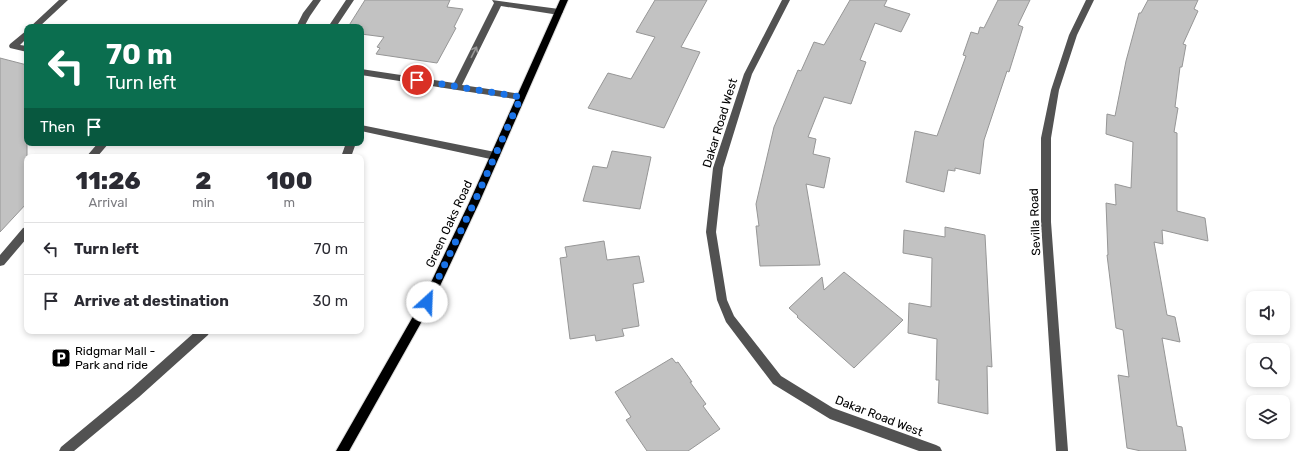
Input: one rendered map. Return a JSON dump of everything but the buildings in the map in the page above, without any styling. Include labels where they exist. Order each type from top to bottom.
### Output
[{"type":"main road","name":"Green Oaks Road","points":[[342,451],[427,302],[495,156],[564,0]]},
{"type":"street","points":[[37,24],[64,0]]},
{"type":"street","points":[[302,24],[317,0]]},
{"type":"street","points":[[334,24],[350,0]]},
{"type":"street","name":"Dakar Road West","points":[[786,0],[748,74],[718,168],[710,232],[722,300],[730,319],[777,380],[830,413],[936,451]]},
{"type":"street","name":"Sevilla Road","points":[[1062,451],[1046,222],[1046,138],[1055,90],[1073,35],[1090,0]]},
{"type":"street","points":[[457,87],[497,2],[559,12]]},
{"type":"street","points":[[24,36],[13,46],[24,48]]},
{"type":"street","points":[[364,72],[521,97]]},
{"type":"street","points":[[364,129],[495,156]]},
{"type":"street","points":[[94,154],[101,146]]},
{"type":"street","points":[[0,262],[24,234]]},
{"type":"street","points":[[65,451],[135,393],[201,334]]},
{"type":"place","name":"Ridgmar Mall - Park and ride","points":[[61,358]]},
{"type":"route","points":[[417,80],[521,97],[474,203],[427,302]]}]
